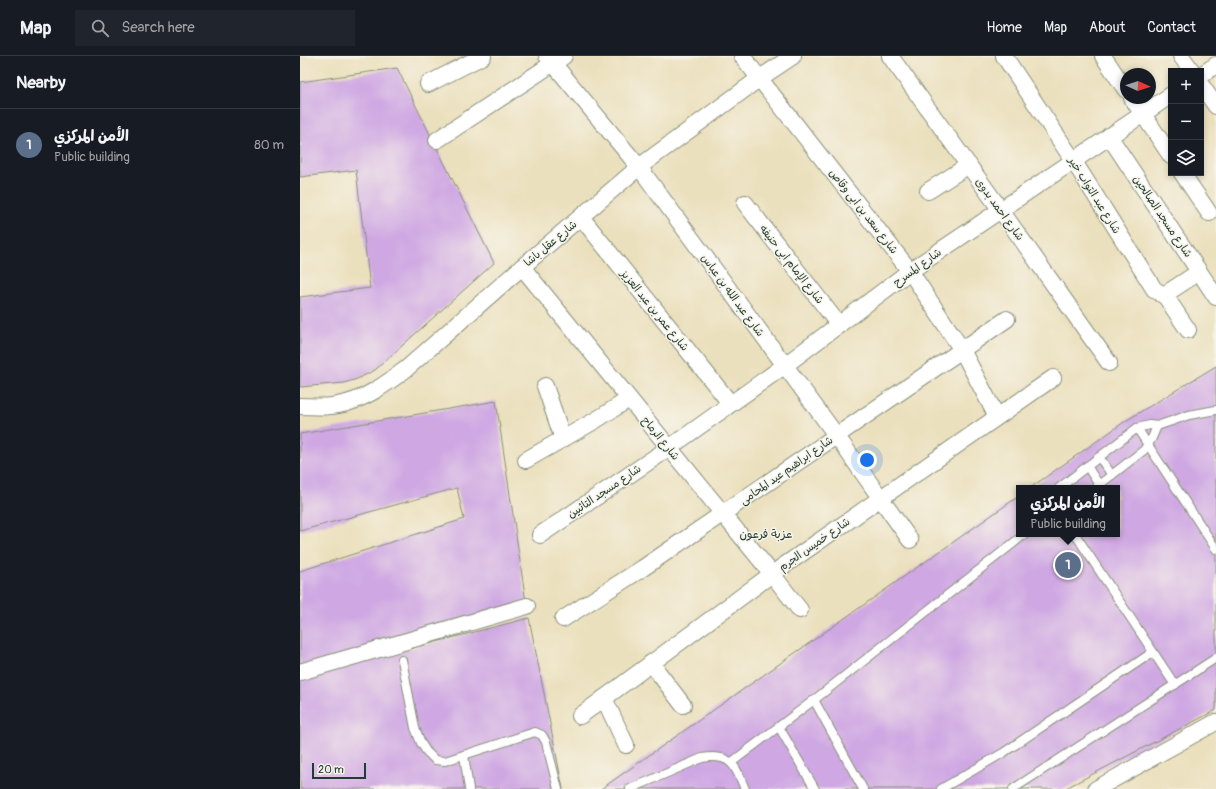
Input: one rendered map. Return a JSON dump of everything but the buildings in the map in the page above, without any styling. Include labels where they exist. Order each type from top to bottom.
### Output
[{"type":"street","points":[[428,84],[483,56]]},
{"type":"street","name":"شارع سعد بن ابى وقاص","points":[[742,56],[910,271],[962,350],[997,417]]},
{"type":"street","name":"شارع عقل باشا","points":[[300,406],[337,406],[363,397],[386,384],[406,369],[639,167],[760,78],[793,56]]},
{"type":"street","name":"شارع احمد بدوى","points":[[890,56],[1109,363]]},
{"type":"street","name":"شارع عبد التواب خير","points":[[1004,56],[1073,160],[1154,289],[1164,295],[1188,330]]},
{"type":"street","points":[[1102,56],[1120,82]]},
{"type":"street","points":[[1181,56],[1190,68]]},
{"type":"street","points":[[437,140],[555,58]]},
{"type":"street","name":"شارع عبد الله بن عباس","points":[[555,58],[639,167],[836,435],[910,540]]},
{"type":"street","points":[[1204,73],[1216,65]]},
{"type":"street","points":[[1204,88],[1216,106]]},
{"type":"street","name":"شارع المسرح","points":[[669,448],[730,403],[784,366],[910,271],[1168,97]]},
{"type":"street","points":[[1136,104],[1168,152]]},
{"type":"street","name":"شارع مسجد الصالحين","points":[[1109,136],[1216,297]]},
{"type":"street","points":[[928,191],[969,165]]},
{"type":"street","points":[[1184,176],[1209,213]]},
{"type":"street","name":"شارع الإمام ابى حنيفه","points":[[745,203],[839,325]]},
{"type":"street","name":"شارع عمر بن عبد العزيز","points":[[581,217],[730,403]]},
{"type":"street","name":"شارع الرماح","points":[[522,267],[800,610]]},
{"type":"street","points":[[1164,295],[1199,272]]},
{"type":"street","name":"شارع ابراهيم عيد المحامى","points":[[564,619],[643,568],[1007,319]]},
{"type":"street","name":"شارع خميس الجرم","points":[[580,716],[772,574],[1053,378]]},
{"type":"street","points":[[545,386],[563,439]]},
{"type":"street","points":[[526,460],[596,420],[629,398]]},
{"type":"street","name":"شارع مسجد التائبين","points":[[540,535],[669,448]]},
{"type":"street","points":[[300,672],[527,606]]},
{"type":"street","points":[[651,663],[683,705]]},
{"type":"street","points":[[604,698],[626,745]]},
{"type":"street","points":[[1096,789],[1216,722]]},
{"type":"lane","points":[[1063,485],[1137,428],[1150,425],[1157,426],[1189,415],[1216,410]]},
{"type":"lane","points":[[1098,485],[1144,450],[1157,426]]},
{"type":"lane","points":[[1137,428],[1216,549]]},
{"type":"lane","points":[[1099,457],[1112,475]]},
{"type":"lane","points":[[1087,466],[1096,485]]},
{"type":"lane","points":[[732,762],[814,700],[1021,537]]},
{"type":"lane","points":[[1077,537],[1175,685]]},
{"type":"lane","points":[[941,789],[1003,753],[1153,652]]},
{"type":"lane","points":[[1013,789],[1216,658]]},
{"type":"lane","points":[[402,660],[415,728],[420,743],[435,760],[445,761],[534,732],[542,735],[546,742],[558,789]]},
{"type":"lane","points":[[814,700],[863,789]]},
{"type":"lane","points":[[779,727],[814,789]]},
{"type":"lane","points":[[464,755],[469,789]]},
{"type":"lane","points":[[630,789],[702,758],[712,756],[723,758],[732,762],[745,789]]},
{"type":"place","name":"الأمن المركزي","points":[[1068,565]]},
{"type":"district","name":"عزبة فرعون","points":[[766,534]]}]
